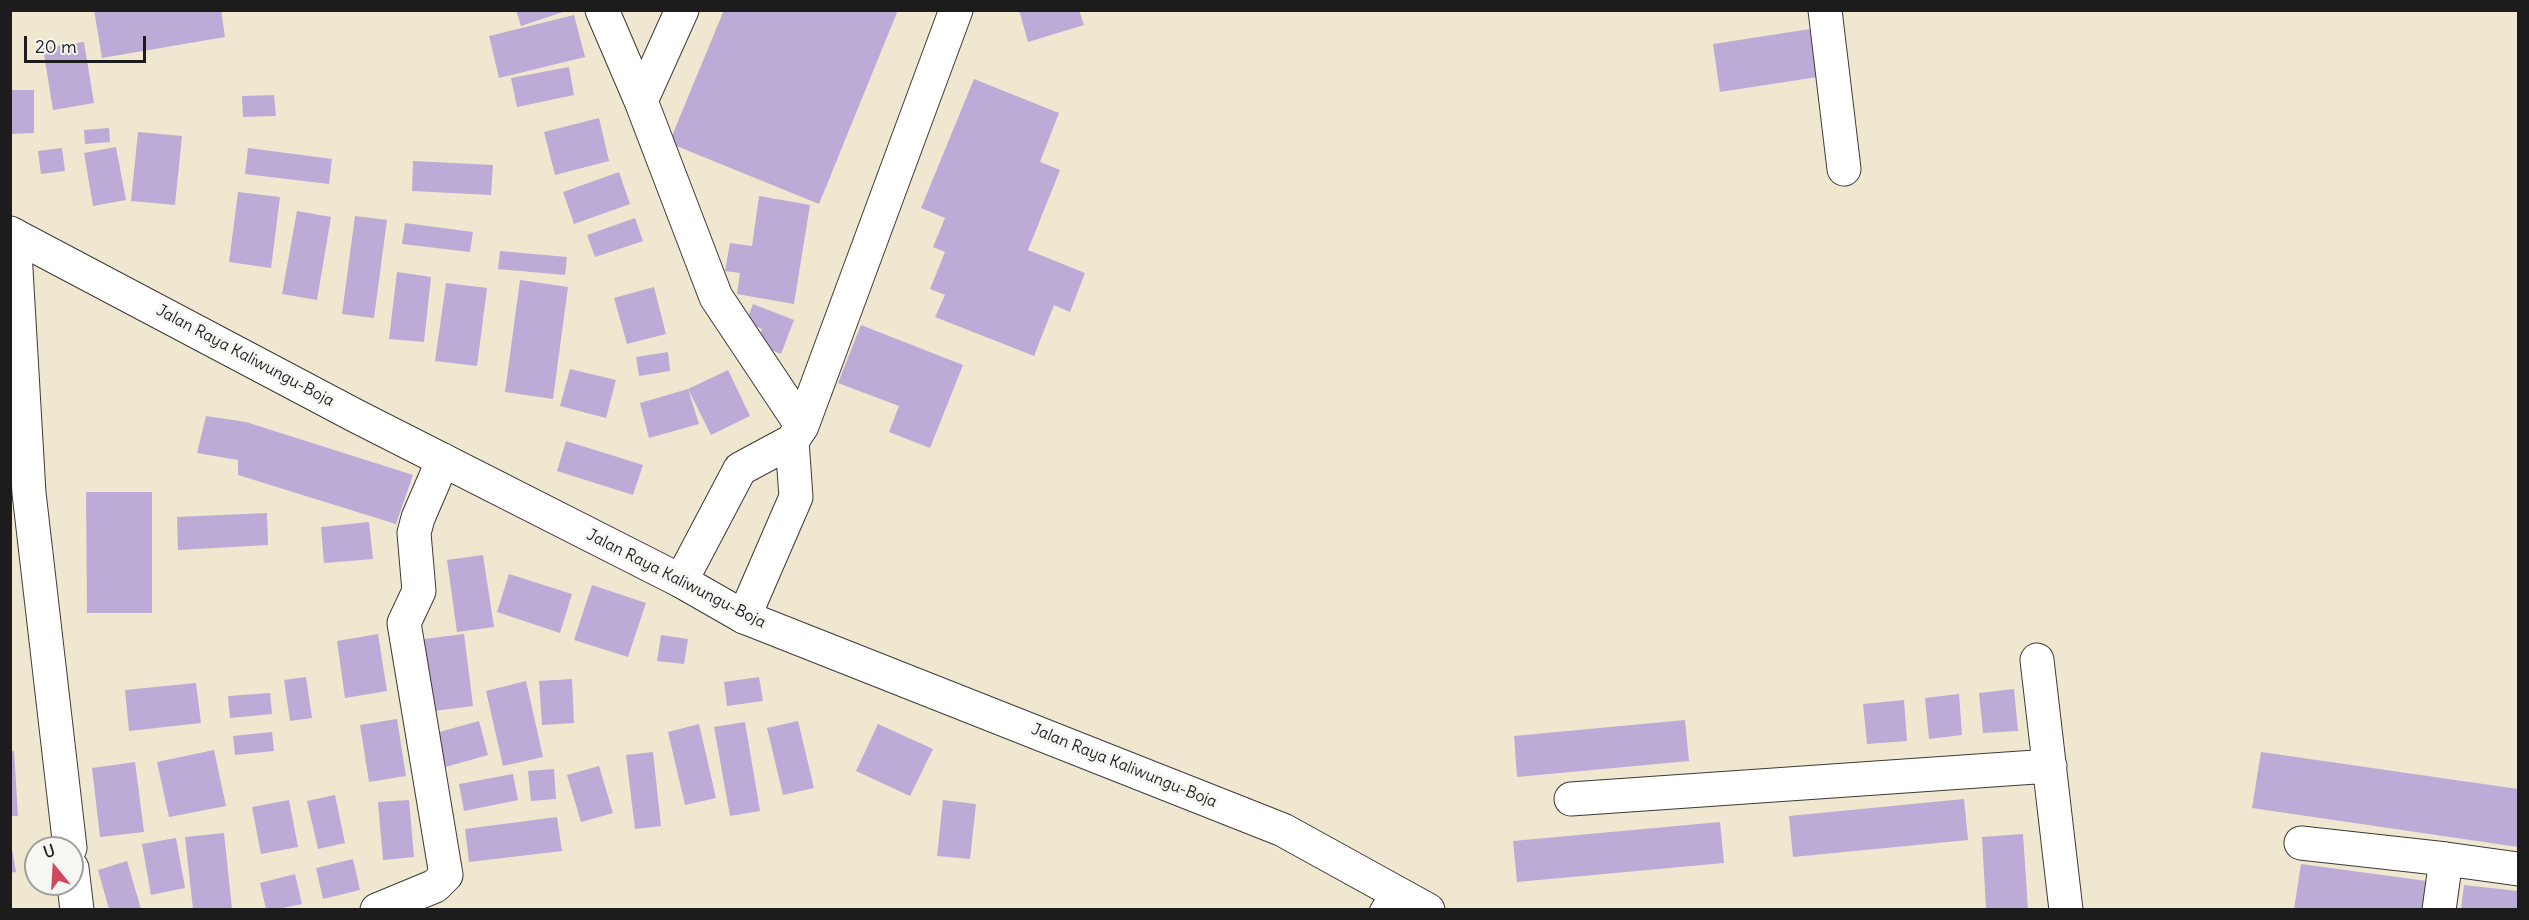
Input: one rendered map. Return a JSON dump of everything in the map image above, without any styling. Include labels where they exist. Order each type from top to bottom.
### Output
[{"type":"street","points":[[602,10],[641,101],[716,297],[797,434]]},
{"type":"street","points":[[641,101],[682,10]]},
{"type":"street","points":[[744,617],[796,497],[797,434],[956,10]]},
{"type":"street","points":[[1825,10],[1844,169]]},
{"type":"street","points":[[12,234],[20,495],[68,836]]},
{"type":"street","name":"Jalan Raya Kaliwungu-Boja","points":[[12,234],[681,581],[744,617],[1283,830],[1385,899],[1428,909]]},
{"type":"street","points":[[681,581],[740,469],[797,434]]},
{"type":"street","points":[[377,909],[435,886],[446,875],[404,623],[405,616],[419,591],[414,533],[442,459]]},
{"type":"street","points":[[2037,660],[2067,909]]},
{"type":"street","points":[[1571,799],[2050,766]]},
{"type":"street","points":[[2301,843],[2518,869]]},
{"type":"street","points":[[2439,909],[2446,859]]},
{"type":"building","points":[[94,10],[221,10],[225,37],[102,58]]},
{"type":"building","points":[[516,10],[566,10],[566,11],[521,26]]},
{"type":"building","points":[[724,10],[898,10],[819,204],[669,143]]},
{"type":"building","points":[[1019,10],[1079,10],[1084,25],[1028,42]]},
{"type":"building","points":[[574,15],[585,57],[499,78],[489,36]]},
{"type":"building","points":[[1817,28],[1824,76],[1720,92],[1713,44]]},
{"type":"building","points":[[84,42],[94,103],[53,110],[43,48]]},
{"type":"building","points":[[569,67],[574,95],[517,107],[511,78]]},
{"type":"building","points":[[974,79],[1059,113],[1040,162],[1060,170],[1028,250],[1085,273],[1070,312],[1054,305],[1034,356],[935,317],[945,295],[930,289],[945,252],[933,247],[945,218],[921,208]]},
{"type":"building","points":[[10,90],[34,90],[34,133],[10,134]]},
{"type":"building","points":[[274,95],[276,116],[243,117],[242,96]]},
{"type":"building","points":[[599,118],[609,161],[555,175],[544,132]]},
{"type":"building","points":[[109,128],[110,142],[85,144],[84,130]]},
{"type":"building","points":[[138,132],[182,136],[175,205],[131,201]]},
{"type":"building","points":[[116,147],[126,200],[93,206],[84,153]]},
{"type":"building","points":[[62,148],[65,171],[41,174],[38,151]]},
{"type":"building","points":[[248,148],[332,159],[329,184],[245,174]]},
{"type":"building","points":[[413,161],[493,165],[491,195],[412,191]]},
{"type":"building","points":[[619,172],[630,204],[574,224],[563,192]]},
{"type":"building","points":[[238,192],[280,197],[271,268],[229,262]]},
{"type":"building","points":[[759,196],[810,205],[794,304],[737,294],[740,273],[725,271],[730,243],[752,246]]},
{"type":"building","points":[[297,211],[331,217],[317,300],[282,294]]},
{"type":"building","points":[[355,216],[387,220],[374,318],[342,314]]},
{"type":"building","points":[[635,218],[643,241],[595,257],[587,235]]},
{"type":"building","points":[[405,223],[473,232],[470,252],[402,244]]},
{"type":"building","points":[[500,251],[567,257],[565,275],[498,269]]},
{"type":"building","points":[[397,272],[431,277],[424,342],[389,339]]},
{"type":"building","points":[[520,280],[568,287],[553,399],[505,392]]},
{"type":"building","points":[[446,283],[487,288],[477,366],[435,361]]},
{"type":"building","points":[[654,287],[666,334],[627,344],[614,298]]},
{"type":"building","points":[[753,304],[794,320],[781,354],[756,344],[762,329],[746,322]]},
{"type":"building","points":[[861,325],[963,365],[930,448],[889,432],[899,406],[838,383]]},
{"type":"building","points":[[668,352],[670,371],[639,376],[636,357]]},
{"type":"building","points":[[570,369],[616,380],[606,418],[560,406]]},
{"type":"building","points":[[728,370],[750,416],[711,435],[688,389]]},
{"type":"building","points":[[688,389],[699,424],[649,438],[640,403]]},
{"type":"building","points":[[206,416],[246,422],[413,475],[396,524],[238,475],[238,460],[197,453]]},
{"type":"building","points":[[566,441],[643,465],[633,495],[557,471]]},
{"type":"building","points":[[86,492],[152,492],[152,613],[87,613]]},
{"type":"building","points":[[267,513],[268,545],[178,550],[177,517]]},
{"type":"building","points":[[369,522],[373,559],[324,563],[321,527]]},
{"type":"building","points":[[483,555],[494,627],[457,632],[447,560]]},
{"type":"building","points":[[509,574],[572,594],[560,633],[497,612]]},
{"type":"building","points":[[592,585],[646,603],[628,657],[574,640]]},
{"type":"building","points":[[378,634],[387,691],[345,698],[337,641]]},
{"type":"building","points":[[464,634],[473,706],[434,711],[424,639]]},
{"type":"building","points":[[661,635],[688,639],[684,664],[657,661]]},
{"type":"building","points":[[306,677],[312,718],[290,721],[284,680]]},
{"type":"building","points":[[759,677],[763,701],[727,706],[724,682]]},
{"type":"building","points":[[572,679],[574,723],[542,725],[539,681]]},
{"type":"building","points":[[526,681],[543,757],[503,766],[486,691]]},
{"type":"building","points":[[196,683],[201,723],[129,731],[125,690]]},
{"type":"building","points":[[2014,689],[2018,731],[1983,733],[1979,693]]},
{"type":"building","points":[[270,693],[272,714],[230,718],[228,696]]},
{"type":"building","points":[[1959,694],[1962,735],[1929,739],[1925,698]]},
{"type":"building","points":[[1904,700],[1907,741],[1867,744],[1863,704]]},
{"type":"building","points":[[397,719],[406,776],[369,782],[360,725]]},
{"type":"building","points":[[1685,720],[1689,761],[1517,777],[1514,736]]},
{"type":"building","points":[[479,721],[488,755],[442,768],[432,734]]},
{"type":"building","points":[[798,721],[814,788],[783,795],[767,728]]},
{"type":"building","points":[[745,722],[760,811],[730,816],[714,727]]},
{"type":"building","points":[[699,724],[716,798],[685,805],[668,732]]},
{"type":"building","points":[[878,724],[933,749],[910,796],[856,771]]},
{"type":"building","points":[[272,732],[274,751],[235,755],[233,736]]},
{"type":"building","points":[[214,750],[226,806],[169,817],[157,762]]},
{"type":"building","points":[[14,751],[18,816],[10,816],[10,752]]},
{"type":"building","points":[[653,752],[661,826],[635,829],[626,755]]},
{"type":"building","points":[[2261,752],[2518,789],[2518,847],[2252,808]]},
{"type":"building","points":[[135,762],[144,832],[100,837],[92,768]]},
{"type":"building","points":[[599,766],[613,813],[581,822],[567,775]]},
{"type":"building","points":[[554,769],[556,799],[531,801],[528,771]]},
{"type":"building","points":[[513,774],[518,800],[464,811],[459,784]]},
{"type":"building","points":[[335,795],[345,843],[318,849],[307,801]]},
{"type":"building","points":[[1964,799],[1968,840],[1793,857],[1789,816]]},
{"type":"building","points":[[289,800],[298,847],[261,854],[252,807]]},
{"type":"building","points":[[409,800],[414,857],[383,860],[378,802]]},
{"type":"building","points":[[943,800],[976,804],[970,859],[937,856]]},
{"type":"building","points":[[557,817],[562,851],[469,862],[465,829]]},
{"type":"building","points":[[1720,822],[1724,863],[1517,882],[1513,841]]},
{"type":"building","points":[[224,833],[232,909],[193,909],[185,837]]},
{"type":"building","points":[[2023,834],[2028,909],[1986,909],[1982,837]]},
{"type":"building","points":[[10,837],[16,872],[10,873]]},
{"type":"building","points":[[176,838],[185,888],[151,895],[142,844]]},
{"type":"building","points":[[353,859],[360,890],[323,899],[316,868]]},
{"type":"building","points":[[127,861],[141,909],[109,909],[98,870]]},
{"type":"building","points":[[2301,864],[2434,882],[2430,909],[2294,909]]},
{"type":"building","points":[[295,874],[302,904],[266,909],[260,883]]},
{"type":"building","points":[[2464,885],[2518,891],[2518,909],[2461,909]]}]
